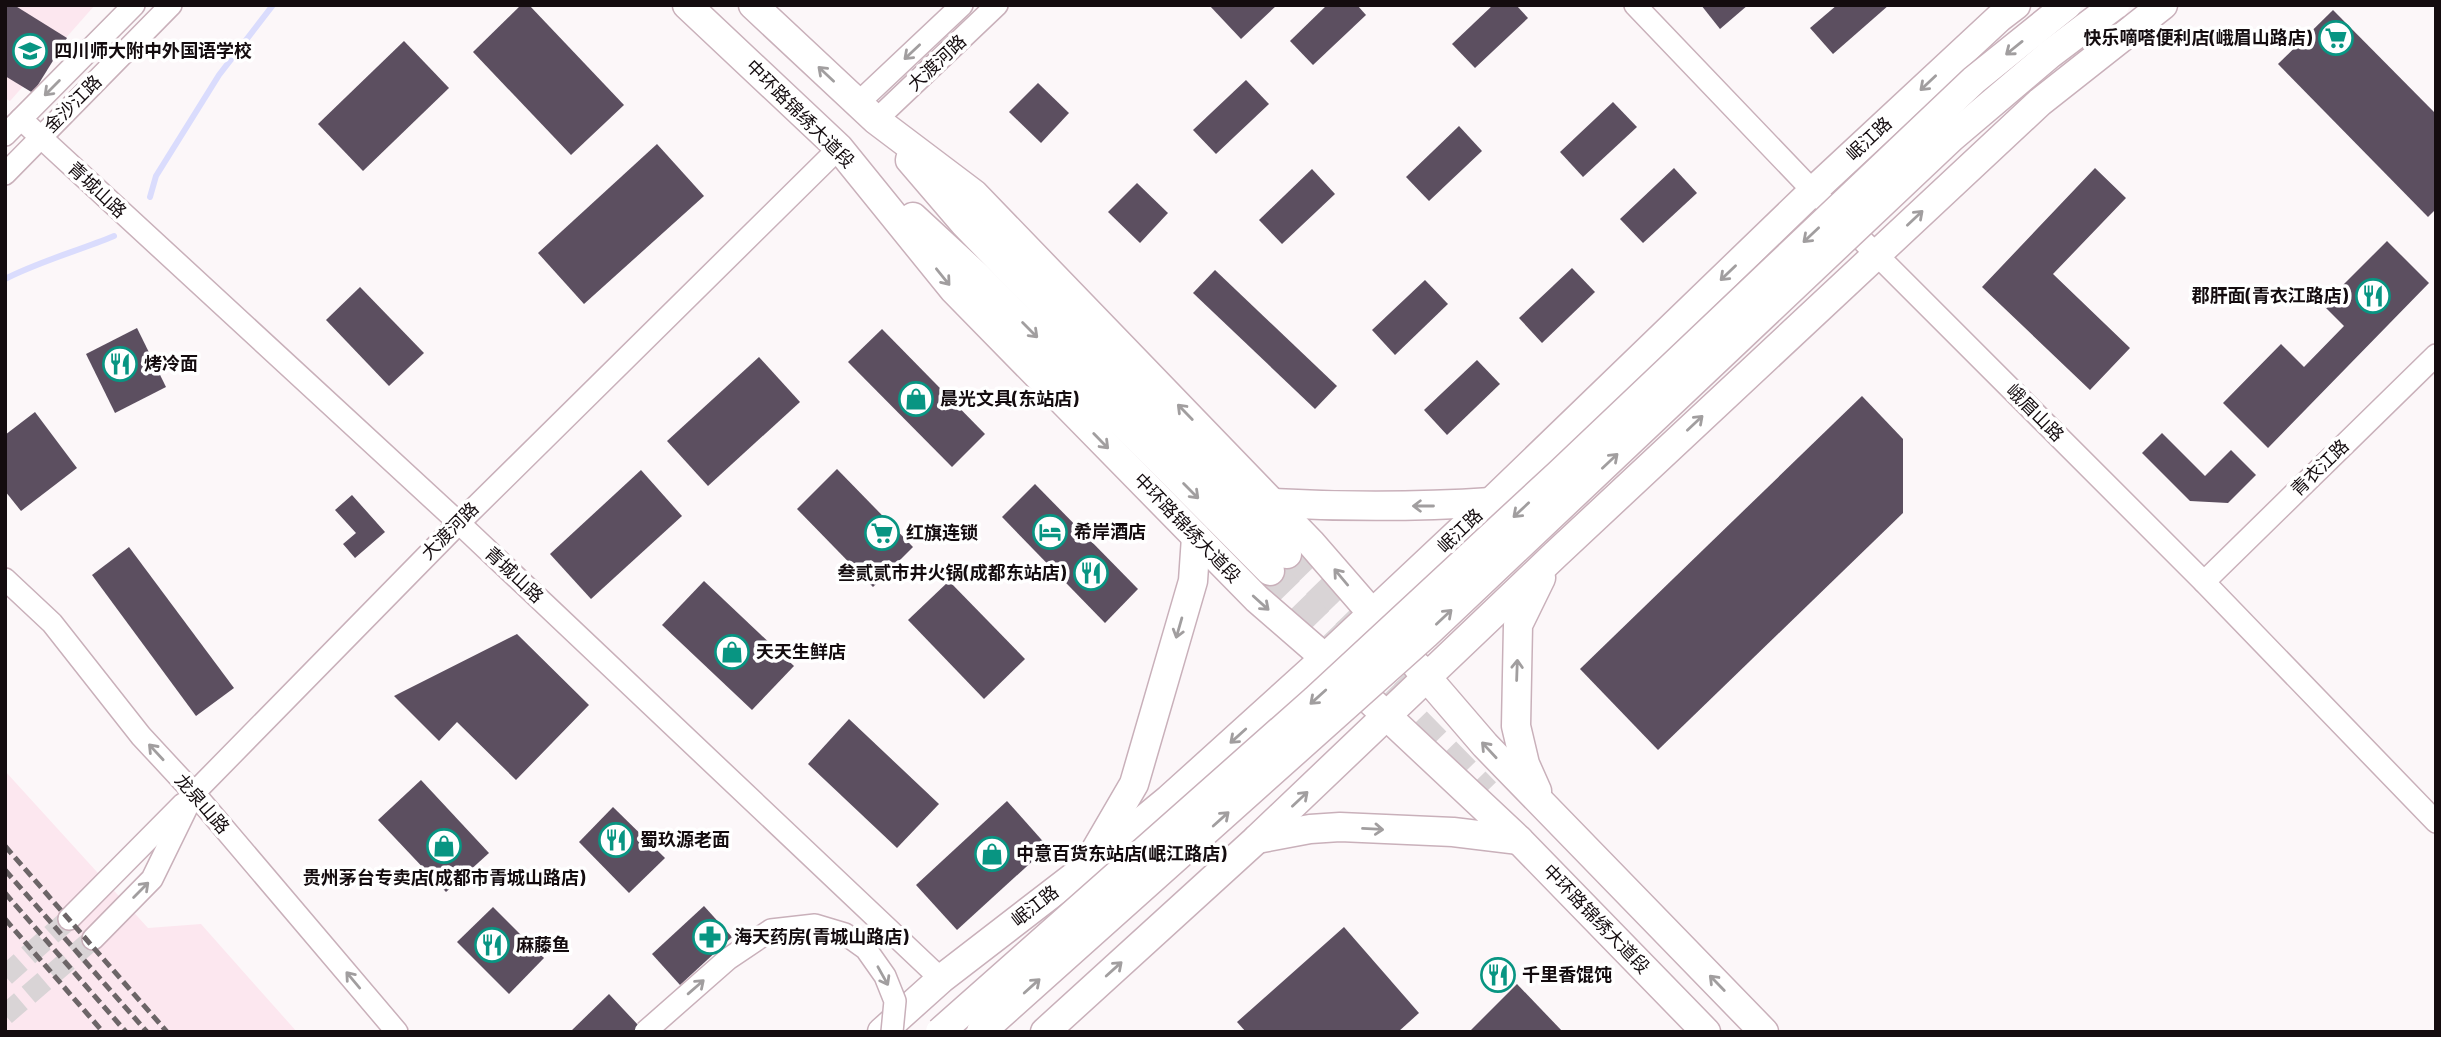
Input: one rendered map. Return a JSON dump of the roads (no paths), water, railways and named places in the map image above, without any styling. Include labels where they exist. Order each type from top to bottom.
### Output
[{"type":"main road","name":"中环路锦绣大道段","points":[[687,5],[839,148],[954,290],[1256,599],[1388,715],[1519,839],[1706,1032]]},
{"type":"main road","points":[[753,5],[867,112],[964,223],[1279,562],[839,148]]},
{"type":"main road","name":"岷江路","points":[[882,1032],[940,979],[1085,868],[1169,799],[1325,658],[1813,191],[2016,5]]},
{"type":"main road","name":"岷江路","points":[[940,1032],[1315,699],[1559,474],[1974,80],[2067,5]]},
{"type":"main road","points":[[981,1032],[1426,634],[1951,138],[1999,95],[2115,5]]},
{"type":"main road","points":[[1045,1032],[1257,839],[1555,555],[2040,102],[2163,5]]},
{"type":"main road","points":[[867,112],[974,194],[1311,543],[1485,745],[1764,1032]]},
{"type":"main road","points":[[1273,503],[1432,506],[1491,502]]},
{"type":"main road","points":[[1085,868],[1134,784],[1193,581],[1196,537]]},
{"type":"main road","points":[[1544,806],[1525,764],[1516,726],[1518,625],[1555,555]]},
{"type":"main road","points":[[1257,839],[1310,829],[1340,827],[1453,832],[1519,839]]},
{"type":"street","name":"金沙江路","points":[[5,135],[134,5]]},
{"type":"street","name":"金沙江路","points":[[5,174],[171,5]]},
{"type":"street","name":"大渡河路","points":[[867,112],[962,5]]},
{"type":"street","name":"大渡河路","points":[[867,112],[997,5]]},
{"type":"street","name":"峨眉山路","points":[[1634,5],[1813,191],[2204,582],[2436,822]]},
{"type":"street","name":"青城山路","points":[[21,119],[459,523],[940,979]]},
{"type":"street","name":"大渡河路","points":[[93,939],[152,879],[194,793],[459,523],[839,148]]},
{"type":"street","name":"青衣江路","points":[[2204,582],[2436,355]]},
{"type":"street","name":"龙泉山路","points":[[5,579],[52,623],[141,736],[194,793],[397,1032]]},
{"type":"street","points":[[69,919],[194,793]]},
{"type":"street","points":[[645,1032],[728,959],[771,930],[815,925],[845,934],[866,949],[885,976],[895,1001],[892,1032]]},
{"type":"waterway","points":[[150,197],[156,176],[219,75],[273,5]]},
{"type":"waterway","points":[[5,279],[114,236]]},
{"type":"tunnel","points":[[1287,554],[1433,704]]},
{"type":"tunnel","points":[[1270,571],[1486,792]]},
{"type":"tunnel","points":[[5,976],[69,919]]},
{"type":"tunnel","points":[[5,1015],[93,939]]},
{"type":"railway","points":[[5,846],[167,1032]]},
{"type":"railway","points":[[5,870],[147,1032]]},
{"type":"railway","points":[[5,893],[126,1032]]},
{"type":"railway","points":[[5,919],[103,1032]]},
{"type":"place","name":"快乐嘀嗒便利店(峨眉山路店)","points":[[2336,38]]},
{"type":"place","name":"四川师大附中外国语学校","points":[[30,51]]},
{"type":"place","name":"郡肝面(青衣江路店)","points":[[2373,296]]},
{"type":"place","name":"烤冷面","points":[[120,364]]},
{"type":"place","name":"晨光文具(东站店)","points":[[916,399]]},
{"type":"place","name":"希岸酒店","points":[[1050,532]]},
{"type":"place","name":"红旗连锁","points":[[882,533]]},
{"type":"place","name":"叁贰贰市井火锅(成都东站店)","points":[[1091,573]]},
{"type":"place","name":"天天生鲜店","points":[[732,652]]},
{"type":"place","name":"蜀玖源老面","points":[[616,840]]},
{"type":"place","name":"贵州茅台专卖店(成都市青城山路店)","points":[[444,846]]},
{"type":"place","name":"中意百货东站店(岷江路店)","points":[[992,854]]},
{"type":"place","name":"海天药房(青城山路店)","points":[[710,937]]},
{"type":"place","name":"麻藤鱼","points":[[492,945]]},
{"type":"place","name":"千里香馄饨","points":[[1498,975]]}]
